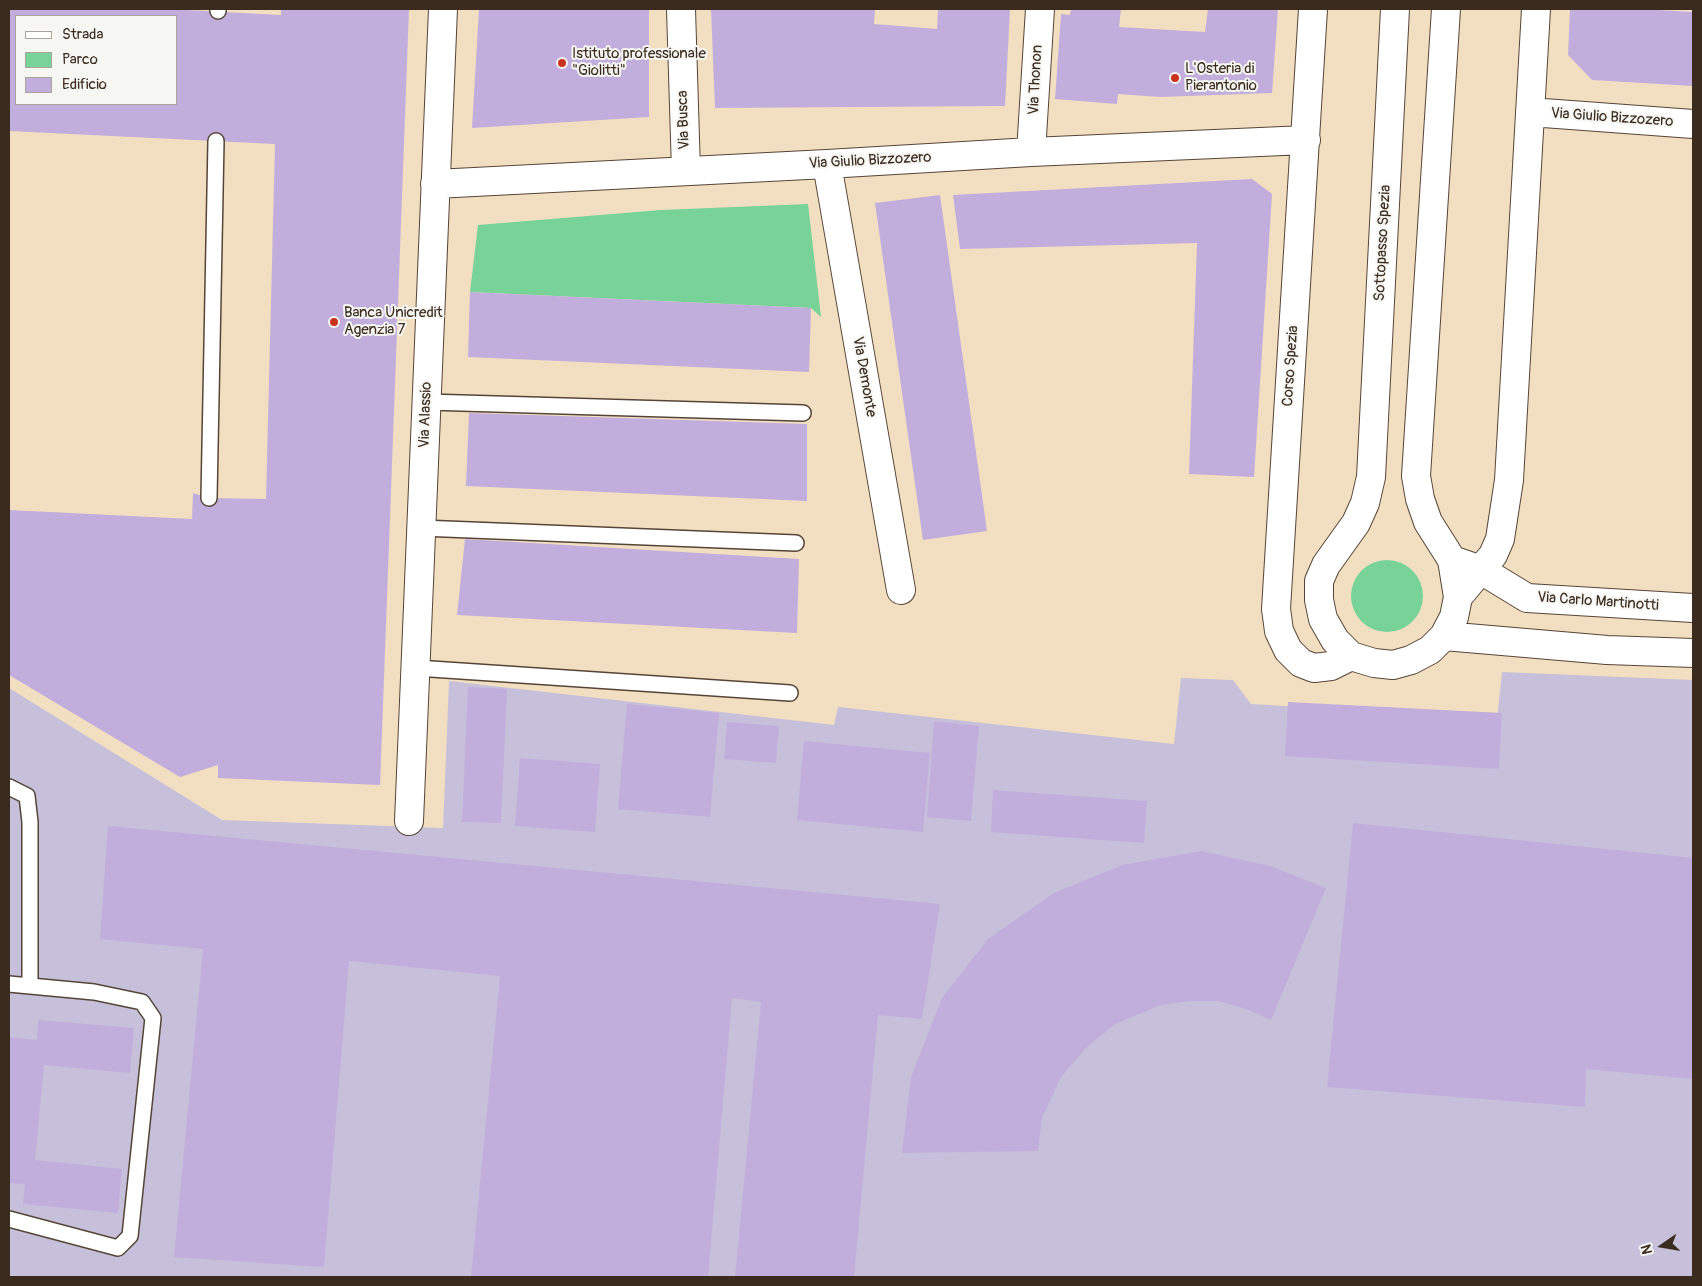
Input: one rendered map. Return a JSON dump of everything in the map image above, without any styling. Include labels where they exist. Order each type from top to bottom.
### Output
[{"type":"street","name":"Via Alassio","points":[[409,821],[443,9]]},
{"type":"street","name":"Via Busca","points":[[681,9],[686,171]]},
{"type":"street","name":"Via Thonon","points":[[1031,152],[1040,9]]},
{"type":"street","name":"Corso Spezia","points":[[1314,9],[1276,609],[1279,631],[1288,650],[1300,663],[1314,668],[1331,666],[1351,656]]},
{"type":"street","name":"Sottopasso Spezia","points":[[1351,656],[1335,640],[1323,619],[1319,600],[1319,581],[1326,565],[1356,523],[1365,503],[1371,477],[1395,9]]},
{"type":"street","points":[[1351,656],[1374,663],[1393,665],[1411,660],[1430,650],[1444,636],[1454,617],[1458,597],[1452,560],[1428,522],[1420,499],[1416,476],[1446,9]]},
{"type":"street","points":[[1458,597],[1493,555],[1500,539],[1509,480],[1536,9]]},
{"type":"street","name":"Via Giulio Bizzozero","points":[[1530,112],[1693,124]]},
{"type":"street","name":"Via Giulio Bizzozero","points":[[435,184],[1031,152],[1306,140]]},
{"type":"street","name":"Via Demonte","points":[[827,164],[901,590]]},
{"type":"street","name":"Via Carlo Martinotti","points":[[1452,560],[1481,570],[1527,598],[1693,608]]},
{"type":"street","points":[[1444,636],[1599,649],[1693,653]]},
{"type":"lane","points":[[209,498],[216,141]]},
{"type":"lane","points":[[427,402],[803,413]]},
{"type":"lane","points":[[421,528],[796,543]]},
{"type":"lane","points":[[416,668],[790,693]]},
{"type":"lane","points":[[9,787],[27,796],[30,822],[30,986]]},
{"type":"lane","points":[[9,984],[94,992],[142,1002],[153,1018],[130,1236],[118,1248],[9,1219]]},
{"type":"shaded area","points":[[1502,672],[1693,680],[1693,1277],[9,1277],[9,688],[222,820],[443,828],[449,681],[834,725],[838,707],[1174,744],[1181,678],[1233,680],[1251,704],[1497,719]]},
{"type":"green space","points":[[808,204],[821,317],[811,308],[470,292],[478,225],[661,210]]},
{"type":"green space","points":[[1387,560],[1407,566],[1417,576],[1423,596],[1417,616],[1407,626],[1387,632],[1367,626],[1357,616],[1351,596],[1357,576],[1367,566]]},
{"type":"building","name":"Banca Unicredit Agenzia 7","points":[[9,9],[168,9],[281,15],[281,9],[409,9],[380,785],[218,778],[218,765],[180,777],[9,675],[9,510],[192,519],[193,493],[209,498],[266,499],[275,144],[9,131]]},
{"type":"building","name":"Istituto professionale \"Giolitti\"","points":[[479,9],[649,9],[649,117],[472,128]]},
{"type":"building","points":[[711,9],[875,9],[874,24],[937,29],[938,9],[1010,9],[1005,106],[715,108]]},
{"type":"building","points":[[1071,9],[1121,9],[1119,27],[1205,32],[1208,9],[1278,9],[1272,93],[1160,97],[1118,94],[1117,104],[1055,99],[1061,14],[1070,15]]},
{"type":"building","points":[[1570,9],[1641,9],[1693,12],[1693,86],[1592,80],[1568,55]]},
{"type":"building","points":[[1252,179],[1272,194],[1254,477],[1189,474],[1197,243],[960,249],[953,195]]},
{"type":"building","points":[[940,195],[987,531],[923,540],[875,203]]},
{"type":"building","points":[[470,292],[811,308],[809,372],[468,357]]},
{"type":"building","points":[[469,413],[807,424],[807,501],[466,486]]},
{"type":"building","points":[[465,539],[799,559],[797,633],[457,615]]},
{"type":"building","points":[[468,687],[507,689],[501,823],[462,822]]},
{"type":"building","points":[[1288,702],[1502,713],[1499,769],[1285,756]]},
{"type":"building","points":[[627,704],[719,713],[710,817],[618,809]]},
{"type":"building","points":[[934,721],[979,726],[971,821],[927,817]]},
{"type":"building","points":[[727,722],[779,726],[776,763],[724,759]]},
{"type":"building","points":[[804,741],[930,753],[923,832],[797,820]]},
{"type":"building","points":[[520,758],[600,764],[595,832],[515,826]]},
{"type":"building","points":[[993,790],[1147,801],[1144,843],[991,832]]},
{"type":"building","points":[[1353,823],[1693,858],[1693,1079],[1586,1069],[1585,1107],[1327,1087]]},
{"type":"building","points":[[108,826],[940,904],[922,1019],[878,1015],[854,1277],[735,1277],[761,1002],[732,998],[708,1277],[471,1277],[500,976],[349,961],[324,1267],[174,1257],[203,949],[100,939]]},
{"type":"building","points":[[1201,851],[1270,866],[1326,888],[1271,1020],[1246,1009],[1219,1001],[1190,1001],[1161,1005],[1115,1024],[1085,1049],[1061,1077],[1042,1118],[1038,1151],[902,1153],[911,1077],[942,998],[988,939],[1054,893],[1122,865]]},
{"type":"building","points":[[38,1020],[134,1028],[130,1073],[44,1065],[35,1160],[122,1169],[118,1213],[23,1204],[25,1184],[9,1183],[9,1037],[37,1040]]},
{"type":"place","name":"Istituto professionale \"Giolitti\"","points":[[562,63]]},
{"type":"place","name":"L'Osteria di Pierantonio","points":[[1175,78]]},
{"type":"place","name":"Banca Unicredit Agenzia 7","points":[[334,322]]}]
